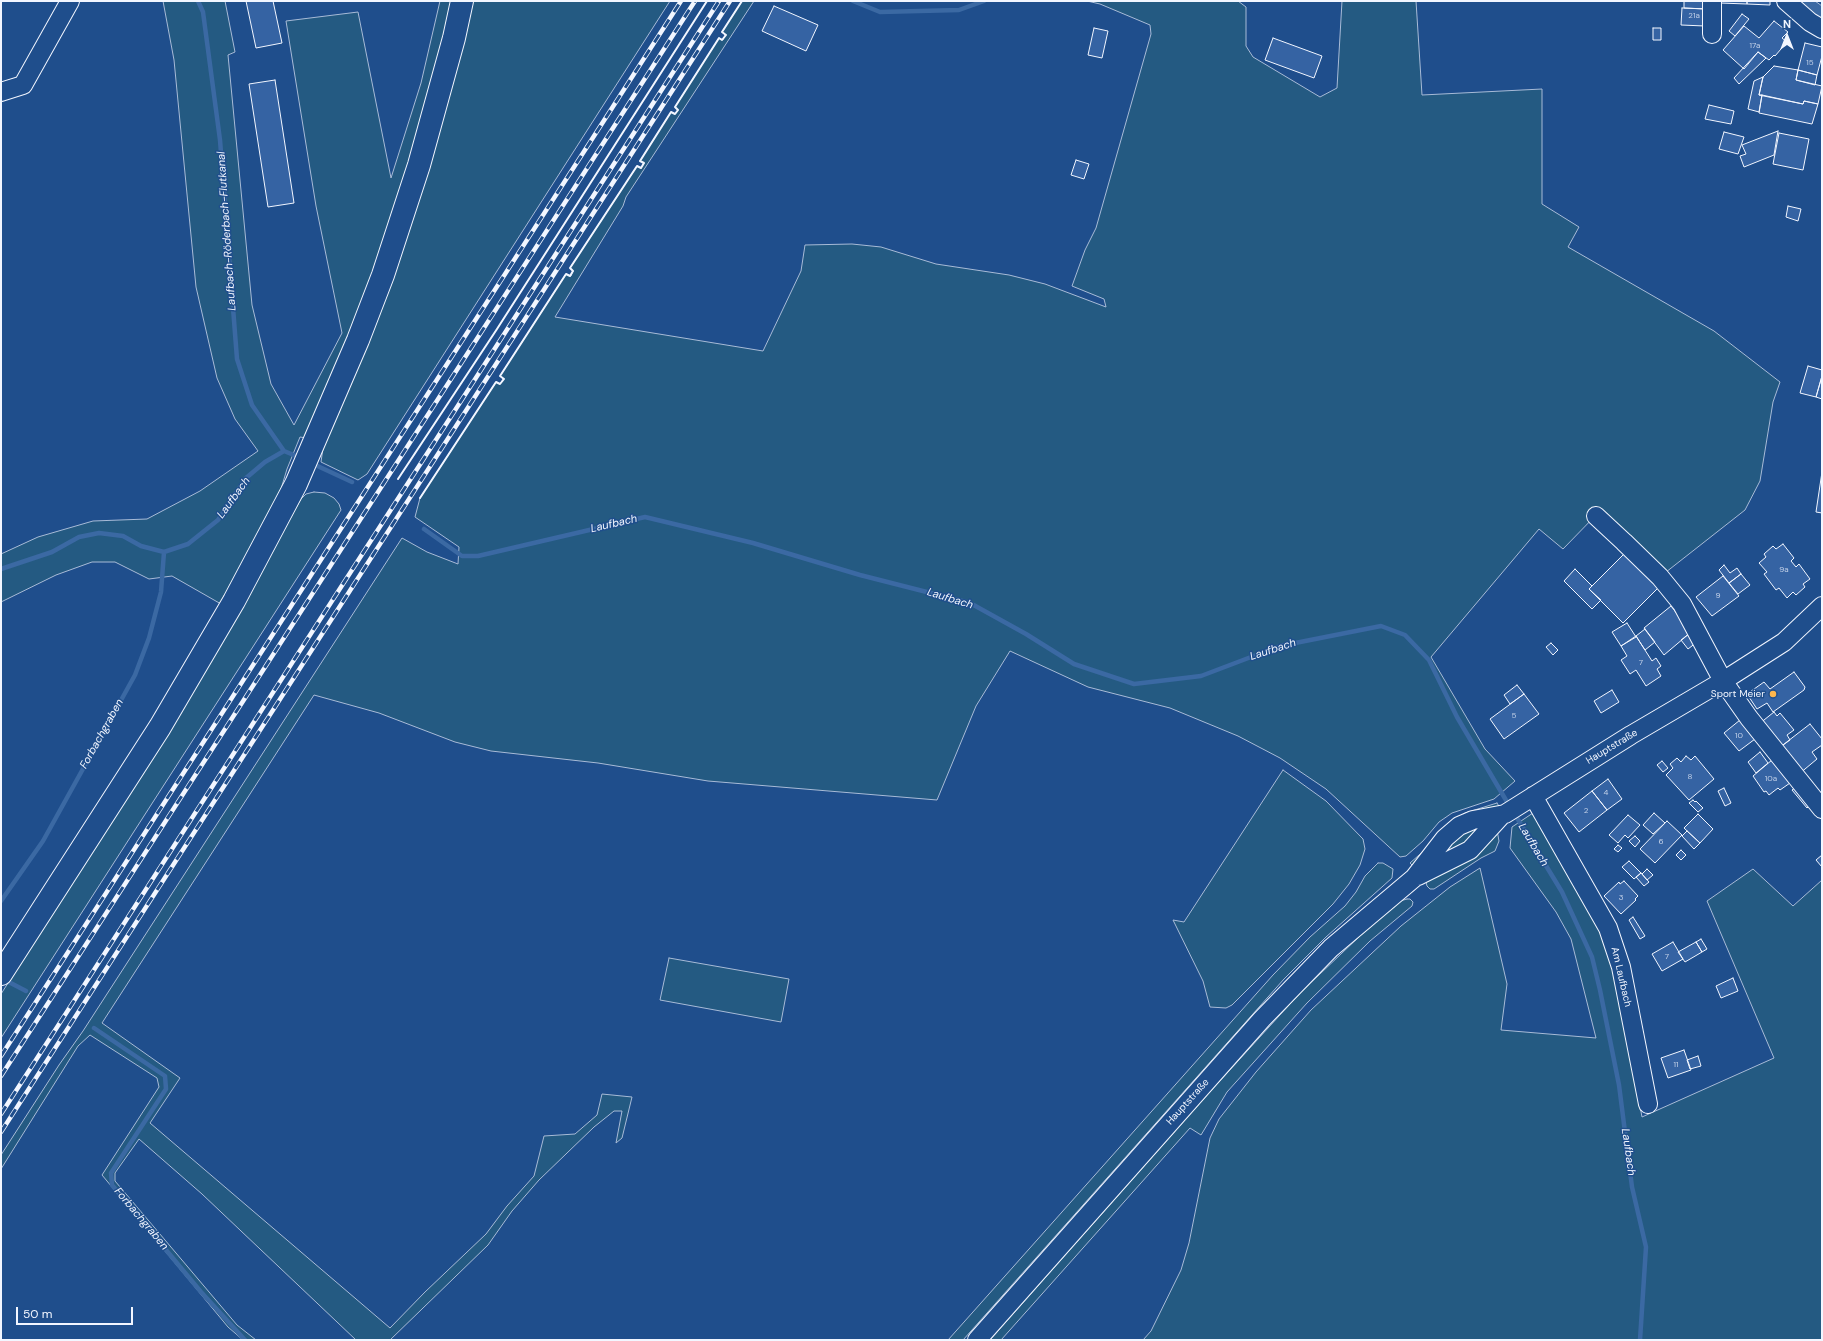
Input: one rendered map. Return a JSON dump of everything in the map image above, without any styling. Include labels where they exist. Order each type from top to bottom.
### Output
[{"type":"main road","points":[[1,974],[160,727],[234,601],[296,484],[316,440],[383,275],[419,165],[454,38],[462,1]]},
{"type":"street","points":[[1,92],[23,85],[70,1]]},
{"type":"street","points":[[1712,1],[1712,34]]},
{"type":"street","points":[[1786,1],[1810,22],[1822,29]]},
{"type":"street","points":[[1596,516],[1660,578],[1682,604],[1724,681],[1749,718],[1822,809]]},
{"type":"street","name":"Hauptstraße","points":[[1414,878],[1470,850],[1515,807],[1724,681],[1784,642],[1822,606]]},
{"type":"street","name":"Hauptstraße","points":[[977,1340],[1262,1019],[1331,948],[1414,878],[1445,838],[1459,826],[1515,807]]},
{"type":"street","name":"Am Laufbach","points":[[1515,807],[1608,928],[1621,967],[1648,1104]]},
{"type":"shaded area","points":[[163,1],[225,1],[235,52],[228,55],[252,305],[271,384],[294,425],[342,333],[316,206],[286,21],[358,12],[391,178],[421,83],[440,1],[451,1],[443,44],[411,162],[372,279],[306,438],[300,437],[287,469],[281,489],[221,604],[172,576],[149,579],[115,562],[92,562],[56,575],[1,602],[1,554],[38,537],[93,521],[147,519],[200,491],[258,451],[235,419],[217,378],[196,287],[174,60]]},
{"type":"shaded area","points":[[471,1],[670,1],[367,474],[358,480],[321,462],[323,448]]},
{"type":"shaded area","points":[[742,1],[754,1],[626,197],[623,206],[555,317],[763,351],[801,271],[805,245],[852,244],[881,247],[936,264],[1009,275],[1045,284],[1106,307],[1104,299],[1072,286],[1085,250],[1096,228],[1151,34],[1150,25],[1100,4],[1087,1],[1238,1],[1246,7],[1246,46],[1253,57],[1320,97],[1337,88],[1342,1],[1416,1],[1422,95],[1542,89],[1542,204],[1579,227],[1568,247],[1714,331],[1780,382],[1773,402],[1760,481],[1745,510],[1661,576],[1598,513],[1563,549],[1539,529],[1431,657],[1485,749],[1515,781],[1494,799],[1452,813],[1439,822],[1423,841],[1406,856],[1400,857],[1326,789],[1280,758],[1238,736],[1170,708],[1088,687],[1010,651],[976,706],[937,800],[708,781],[598,763],[491,751],[455,742],[379,713],[314,695],[102,1023],[180,1078],[150,1123],[390,1328],[425,1292],[486,1234],[507,1206],[534,1176],[544,1136],[575,1134],[597,1115],[602,1094],[632,1097],[622,1138],[616,1143],[622,1111],[614,1111],[594,1127],[539,1180],[512,1211],[488,1245],[390,1340],[356,1340],[202,1194],[139,1139],[115,1173],[115,1181],[237,1325],[256,1340],[243,1340],[228,1327],[102,1175],[159,1087],[157,1078],[90,1035],[78,1046],[1,1169],[1,1155],[402,538],[427,552],[458,564],[459,547],[415,517],[420,498],[496,382],[500,384],[503,379],[500,376],[566,274],[571,276],[573,271],[570,268],[637,166],[641,168],[644,163],[640,161],[671,112],[675,114],[678,110],[675,107],[719,38],[723,40],[725,35],[722,32]]},
{"type":"shaded area","points":[[1795,1],[1815,1],[1822,6],[1822,23]]},
{"type":"shaded area","points":[[314,492],[325,493],[334,498],[339,504],[341,510],[1,1038],[1,994],[192,694],[301,499],[306,494]]},
{"type":"shaded area","points":[[1283,770],[1326,801],[1363,839],[1365,849],[1360,865],[1349,884],[1333,904],[1232,1005],[1226,1008],[1210,1007],[1203,981],[1173,920],[1184,922]]},
{"type":"shaded area","points":[[1497,803],[1500,808],[1431,850],[1412,865],[1410,863],[1427,848],[1451,821],[1465,813]]},
{"type":"shaded area","points":[[1533,813],[1598,926],[1615,973],[1642,1117],[1774,1058],[1707,901],[1753,869],[1793,906],[1822,880],[1822,1340],[1143,1340],[1151,1331],[1181,1270],[1189,1243],[1210,1138],[1219,1119],[1256,1072],[1311,1010],[1401,926],[1450,887],[1480,868],[1507,984],[1501,1030],[1596,1038],[1571,939],[1556,912],[1510,848],[1512,827]]},
{"type":"shaded area","points":[[1484,825],[1472,840],[1442,856],[1452,840],[1467,829]]},
{"type":"shaded area","points":[[1497,830],[1499,841],[1495,851],[1481,858],[1434,889],[1430,889],[1427,886],[1426,882]]},
{"type":"shaded area","points":[[1378,863],[1383,863],[1393,869],[1392,878],[1326,937],[1284,979],[963,1340],[948,1340],[1273,975],[1310,937],[1345,906],[1356,892],[1365,876]]},
{"type":"shaded area","points":[[1410,899],[1413,902],[1412,906],[1370,941],[1307,1003],[1227,1092],[1201,1135],[1190,1128],[1001,1340],[990,1340],[1207,1095],[1300,993],[1362,934],[1400,901]]},
{"type":"shaded area","points":[[669,958],[789,979],[781,1022],[660,1000]]},
{"type":"building","points":[[246,1],[273,1],[282,43],[256,48]]},
{"type":"building","points":[[1684,1],[1707,1],[1707,9],[1684,8]]},
{"type":"building","points":[[1720,1],[1747,1],[1747,4],[1720,3]]},
{"type":"building","points":[[1747,1],[1770,1],[1770,5],[1747,4]]},
{"type":"building","points":[[774,6],[818,25],[806,51],[762,31]]},
{"type":"building","points":[[1682,8],[1706,9],[1705,26],[1681,25]]},
{"type":"building","points":[[1742,14],[1749,19],[1735,36],[1729,31]]},
{"type":"building","points":[[1774,21],[1788,32],[1782,38],[1787,42],[1775,56],[1774,55],[1769,60],[1758,52],[1744,69],[1723,50],[1744,26],[1759,38]]},
{"type":"building","points":[[1094,28],[1108,31],[1102,58],[1088,55]]},
{"type":"building","points":[[1653,28],[1661,28],[1661,40],[1653,40]]},
{"type":"building","points":[[1273,38],[1322,56],[1314,78],[1265,60]]},
{"type":"building","points":[[1805,43],[1822,47],[1822,56],[1817,75],[1798,70]]},
{"type":"building","points":[[1758,52],[1766,58],[1739,84],[1734,78]]},
{"type":"building","points":[[1774,66],[1798,70],[1796,80],[1822,86],[1818,104],[1804,101],[1803,104],[1759,95],[1763,77]]},
{"type":"building","points":[[1798,70],[1817,75],[1815,85],[1796,80]]},
{"type":"building","points":[[1763,77],[1759,95],[1762,95],[1759,112],[1748,109],[1754,81]]},
{"type":"building","points":[[275,80],[294,203],[268,207],[249,84]]},
{"type":"building","points":[[1762,95],[1803,104],[1804,101],[1818,104],[1812,124],[1759,113]]},
{"type":"building","points":[[1709,105],[1734,111],[1731,124],[1705,119]]},
{"type":"building","points":[[1778,131],[1774,155],[1744,167],[1740,156],[1746,154],[1742,145]]},
{"type":"building","points":[[1724,132],[1744,137],[1738,154],[1719,149]]},
{"type":"building","points":[[1779,133],[1809,139],[1803,170],[1773,164]]},
{"type":"building","points":[[1076,160],[1089,164],[1084,179],[1071,175]]},
{"type":"building","points":[[1788,206],[1801,209],[1798,221],[1786,217]]},
{"type":"building","points":[[1808,366],[1822,370],[1822,376],[1816,397],[1800,393]]},
{"type":"building","points":[[1822,376],[1822,399],[1816,397]]},
{"type":"building","points":[[1822,472],[1822,513],[1816,512]]},
{"type":"building","points":[[1783,544],[1794,558],[1791,561],[1796,567],[1799,564],[1810,579],[1803,584],[1805,587],[1796,595],[1793,592],[1787,598],[1779,588],[1776,590],[1764,574],[1767,572],[1759,563],[1766,557],[1764,554],[1773,546],[1776,549]]},
{"type":"building","points":[[1624,554],[1658,588],[1623,623],[1589,589]]},
{"type":"building","points":[[1724,565],[1730,573],[1737,568],[1741,574],[1729,583],[1719,570]]},
{"type":"building","points":[[1575,569],[1592,586],[1589,589],[1601,600],[1592,609],[1564,581]]},
{"type":"building","points":[[1741,574],[1750,585],[1738,594],[1729,583]]},
{"type":"building","points":[[1723,576],[1739,596],[1712,616],[1696,597]]},
{"type":"building","points":[[1671,606],[1688,628],[1690,633],[1664,655],[1644,628]]},
{"type":"building","points":[[1627,623],[1636,637],[1621,646],[1612,632]]},
{"type":"building","points":[[1645,629],[1655,642],[1645,650],[1636,636]]},
{"type":"building","points":[[1690,633],[1697,642],[1688,649],[1681,640]]},
{"type":"building","points":[[1636,636],[1652,661],[1656,658],[1661,666],[1657,669],[1661,676],[1646,686],[1636,670],[1630,674],[1621,660],[1627,656],[1621,646]]},
{"type":"building","points":[[1551,643],[1558,650],[1553,655],[1546,647]]},
{"type":"building","points":[[1794,672],[1805,687],[1804,690],[1773,712],[1767,703],[1757,709],[1747,694],[1764,682],[1770,689]]},
{"type":"building","points":[[1517,685],[1524,694],[1510,704],[1504,695]]},
{"type":"building","points":[[1612,690],[1619,702],[1601,713],[1594,701]]},
{"type":"building","points":[[1524,694],[1539,714],[1504,739],[1490,719]]},
{"type":"building","points":[[1774,712],[1777,716],[1780,713],[1794,730],[1787,735],[1790,740],[1779,748],[1759,724]]},
{"type":"building","points":[[1740,720],[1755,739],[1739,751],[1724,733]]},
{"type":"building","points":[[1810,724],[1822,739],[1822,745],[1812,752],[1817,759],[1799,774],[1779,748]]},
{"type":"building","points":[[1760,752],[1768,763],[1756,773],[1748,762]]},
{"type":"building","points":[[1686,756],[1691,760],[1695,756],[1714,779],[1689,800],[1666,775],[1673,768],[1670,764],[1677,758],[1681,762]]},
{"type":"building","points":[[1772,760],[1790,783],[1780,790],[1778,788],[1769,795],[1766,791],[1764,792],[1753,776]]},
{"type":"building","points":[[1662,761],[1668,768],[1663,772],[1657,765]]},
{"type":"building","points":[[1608,779],[1622,799],[1607,810],[1592,791]]},
{"type":"building","points":[[1724,788],[1731,803],[1725,806],[1718,791]]},
{"type":"building","points":[[1795,788],[1812,803],[1807,808],[1792,790]]},
{"type":"building","points":[[1592,791],[1607,810],[1579,832],[1564,813]]},
{"type":"building","points":[[1693,800],[1703,808],[1698,812],[1689,803]]},
{"type":"building","points":[[1654,813],[1665,823],[1653,834],[1643,825]]},
{"type":"building","points":[[1698,814],[1713,829],[1700,843],[1684,828]]},
{"type":"building","points":[[1628,815],[1640,825],[1628,838],[1625,835],[1618,843],[1609,835]]},
{"type":"building","points":[[1667,821],[1682,835],[1655,863],[1640,849]]},
{"type":"building","points":[[1687,831],[1700,843],[1694,849],[1682,836]]},
{"type":"building","points":[[1635,836],[1640,841],[1635,847],[1629,841]]},
{"type":"building","points":[[1618,845],[1622,848],[1618,852],[1614,849]]},
{"type":"building","points":[[1681,850],[1686,855],[1681,860],[1676,855]]},
{"type":"building","points":[[1822,855],[1822,867],[1816,860]]},
{"type":"building","points":[[1629,861],[1641,873],[1634,879],[1622,867]]},
{"type":"building","points":[[1647,869],[1653,875],[1647,880],[1642,874]]},
{"type":"building","points":[[1641,873],[1649,882],[1644,886],[1636,877]]},
{"type":"building","points":[[1624,881],[1638,896],[1635,899],[1636,900],[1621,914],[1604,896],[1619,882],[1620,884]]},
{"type":"building","points":[[1633,917],[1645,936],[1640,939],[1629,920]]},
{"type":"building","points":[[1701,939],[1707,949],[1702,952],[1696,942]]},
{"type":"building","points":[[1673,942],[1683,959],[1662,971],[1652,954]]},
{"type":"building","points":[[1696,942],[1702,952],[1685,962],[1678,952]]},
{"type":"building","points":[[1733,978],[1738,991],[1721,998],[1716,986]]},
{"type":"building","points":[[1684,1050],[1691,1070],[1668,1078],[1661,1058]]},
{"type":"building","points":[[1698,1056],[1701,1066],[1690,1069],[1687,1060]]},
{"type":"waterway","name":"Laufbach-Röderbach-Flutkanal","points":[[198,1],[203,12],[220,140],[237,359],[252,405],[284,451]]},
{"type":"waterway","points":[[853,1],[880,12],[959,10],[984,1]]},
{"type":"waterway","name":"Laufbach","points":[[284,451],[301,458]]},
{"type":"waterway","name":"Laufbach","points":[[1,569],[52,552],[79,537],[99,533],[123,536],[141,546],[164,552],[188,544],[218,520],[246,478],[265,462],[284,451]]},
{"type":"waterway","name":"Laufbach","points":[[311,463],[352,482]]},
{"type":"waterway","name":"Laufbach","points":[[424,529],[462,556],[478,556],[645,517],[753,543],[860,575],[970,603],[1026,634],[1074,664],[1134,684],[1201,676],[1280,646],[1381,626],[1405,635],[1429,660],[1457,717],[1510,807]]},
{"type":"waterway","name":"Forbachgraben","points":[[1,901],[43,841],[135,675],[149,638],[161,592],[164,552]]},
{"type":"waterway","name":"Laufbach","points":[[1514,813],[1562,892],[1592,957],[1600,990],[1619,1085],[1632,1187],[1646,1247],[1640,1340]]},
{"type":"waterway","name":"Forbachgraben","points":[[3,979],[26,991]]},
{"type":"waterway","name":"Forbachgraben","points":[[94,1028],[165,1076],[166,1089],[111,1173],[112,1185],[201,1292],[245,1340]]},
{"type":"railway","points":[[1,1056],[681,1]]},
{"type":"railway","points":[[1,1076],[695,1]]},
{"type":"railway","points":[[1,1114],[719,1]]},
{"type":"railway","points":[[1,1132],[730,1]]},
{"type":"wall","points":[[398,479],[497,329],[707,1]]},
{"type":"wall","points":[[420,498],[496,382],[500,384],[504,379],[500,376],[566,274],[570,276],[573,271],[570,268],[637,166],[641,168],[644,163],[640,161],[671,112],[675,114],[678,110],[675,107],[719,38],[722,40],[726,35],[722,32],[742,1]]},
{"type":"place","name":"Sport Meier","points":[[1773,694]]}]
